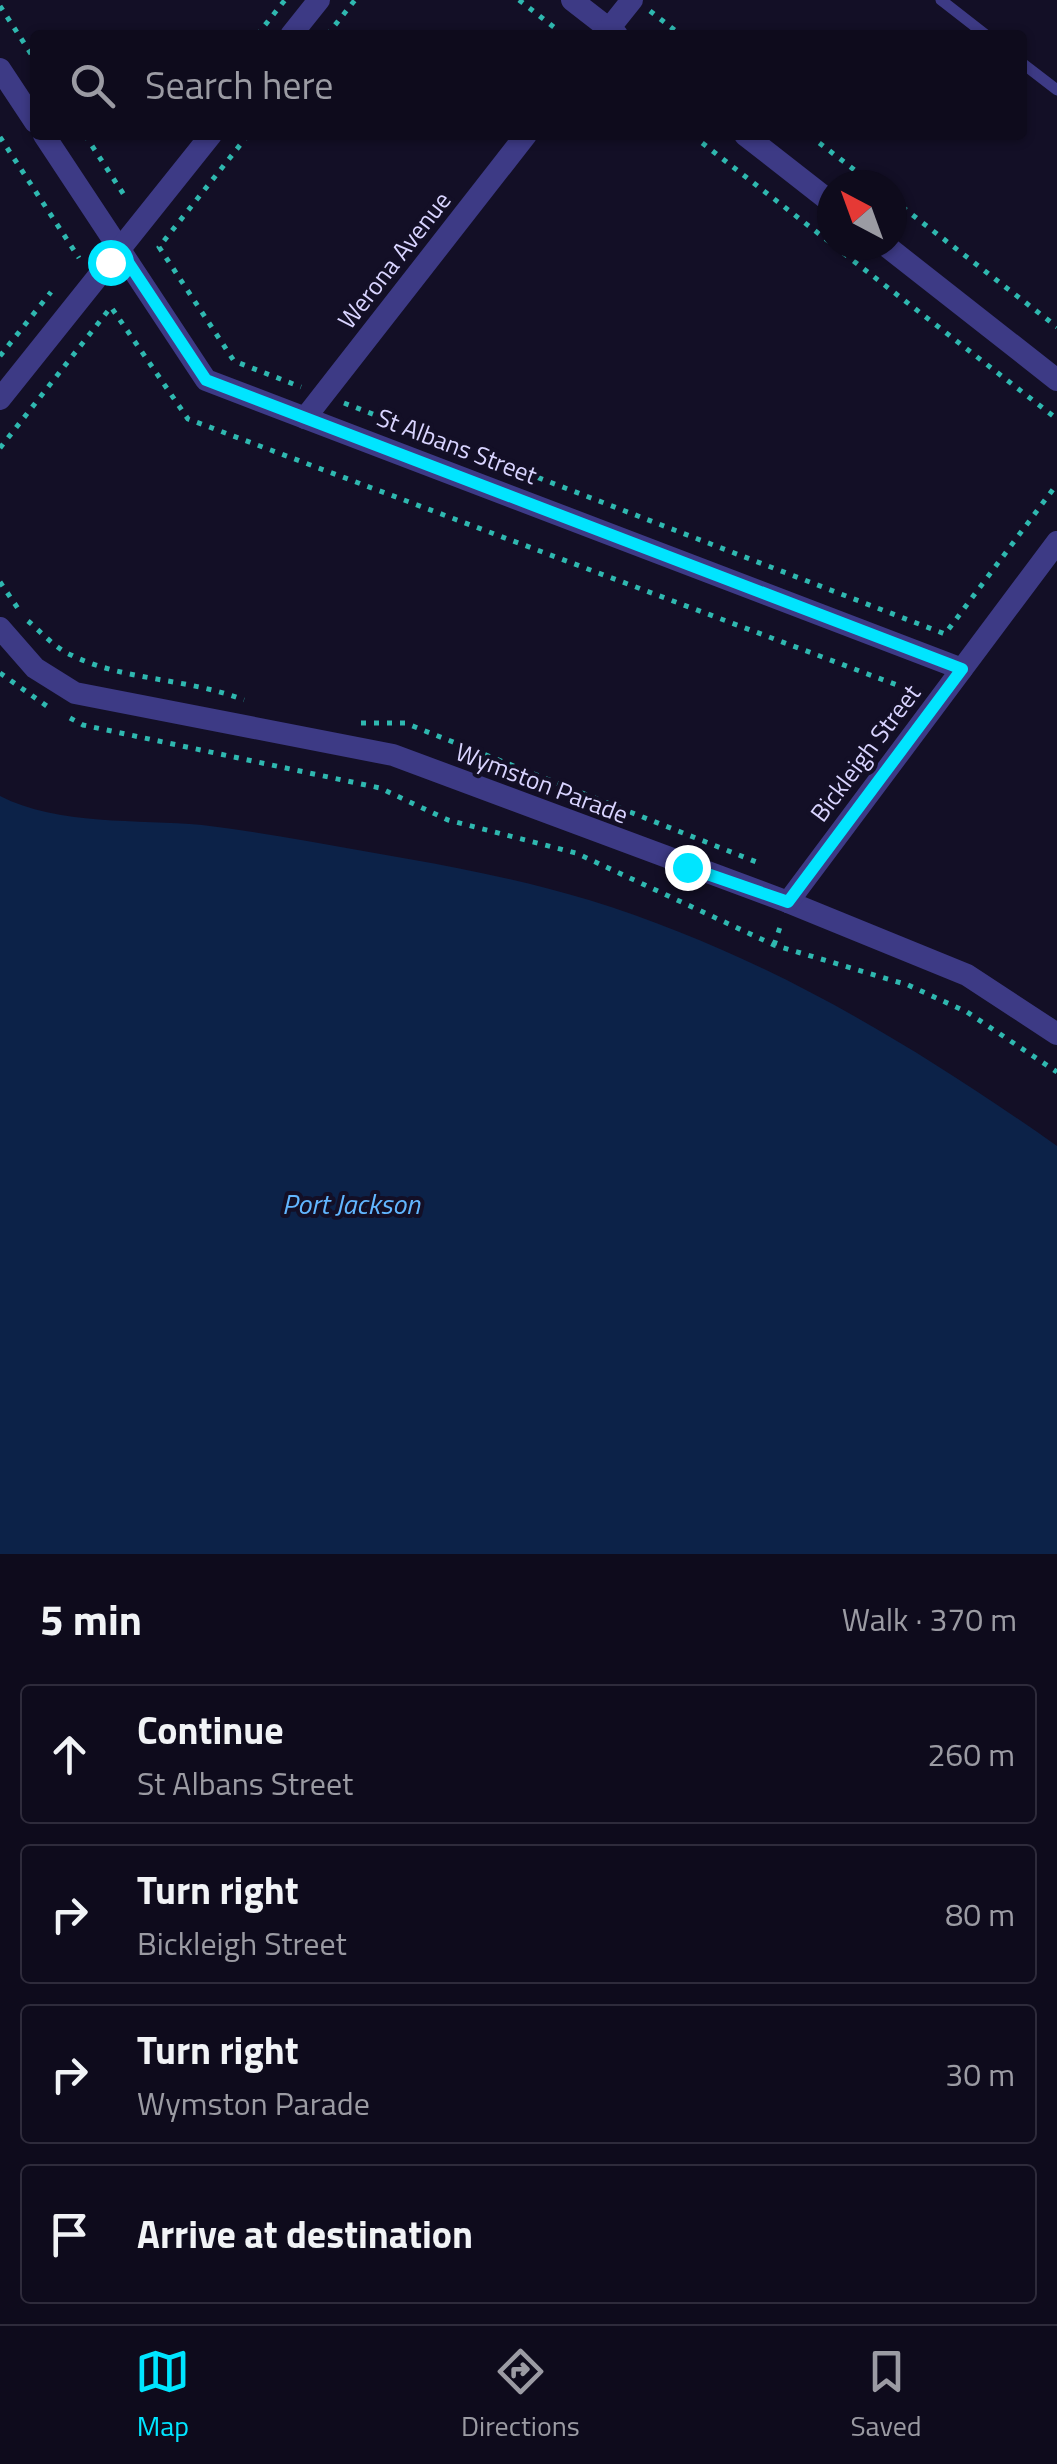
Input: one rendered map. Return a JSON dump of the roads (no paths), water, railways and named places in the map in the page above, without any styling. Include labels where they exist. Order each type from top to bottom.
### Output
[{"type":"street","points":[[295,30],[319,0]]},
{"type":"street","points":[[572,0],[607,30]]},
{"type":"street","points":[[612,30],[634,0]]},
{"type":"street","points":[[0,69],[30,114]]},
{"type":"street","name":"St Albans Street","points":[[47,140],[206,380],[962,669]]},
{"type":"street","points":[[0,399],[207,140]]},
{"type":"street","name":"Werona Avenue","points":[[305,418],[522,140]]},
{"type":"street","points":[[751,140],[817,192]]},
{"type":"street","points":[[904,260],[1057,380]]},
{"type":"street","name":"Bickleigh Street","points":[[788,902],[1057,542]]},
{"type":"street","name":"Wymston Parade","points":[[0,628],[35,668],[76,692],[393,756],[788,902],[967,975],[1057,1034]]},
{"type":"lane","points":[[941,0],[980,30]]},
{"type":"lane","points":[[1027,67],[1057,90]]},
{"type":"water","name":"Port Jackson","points":[[0,796],[23,806],[73,817],[202,825],[378,853],[589,900],[715,947],[833,1004],[946,1071],[1057,1146],[1057,1554],[0,1554]]}]
